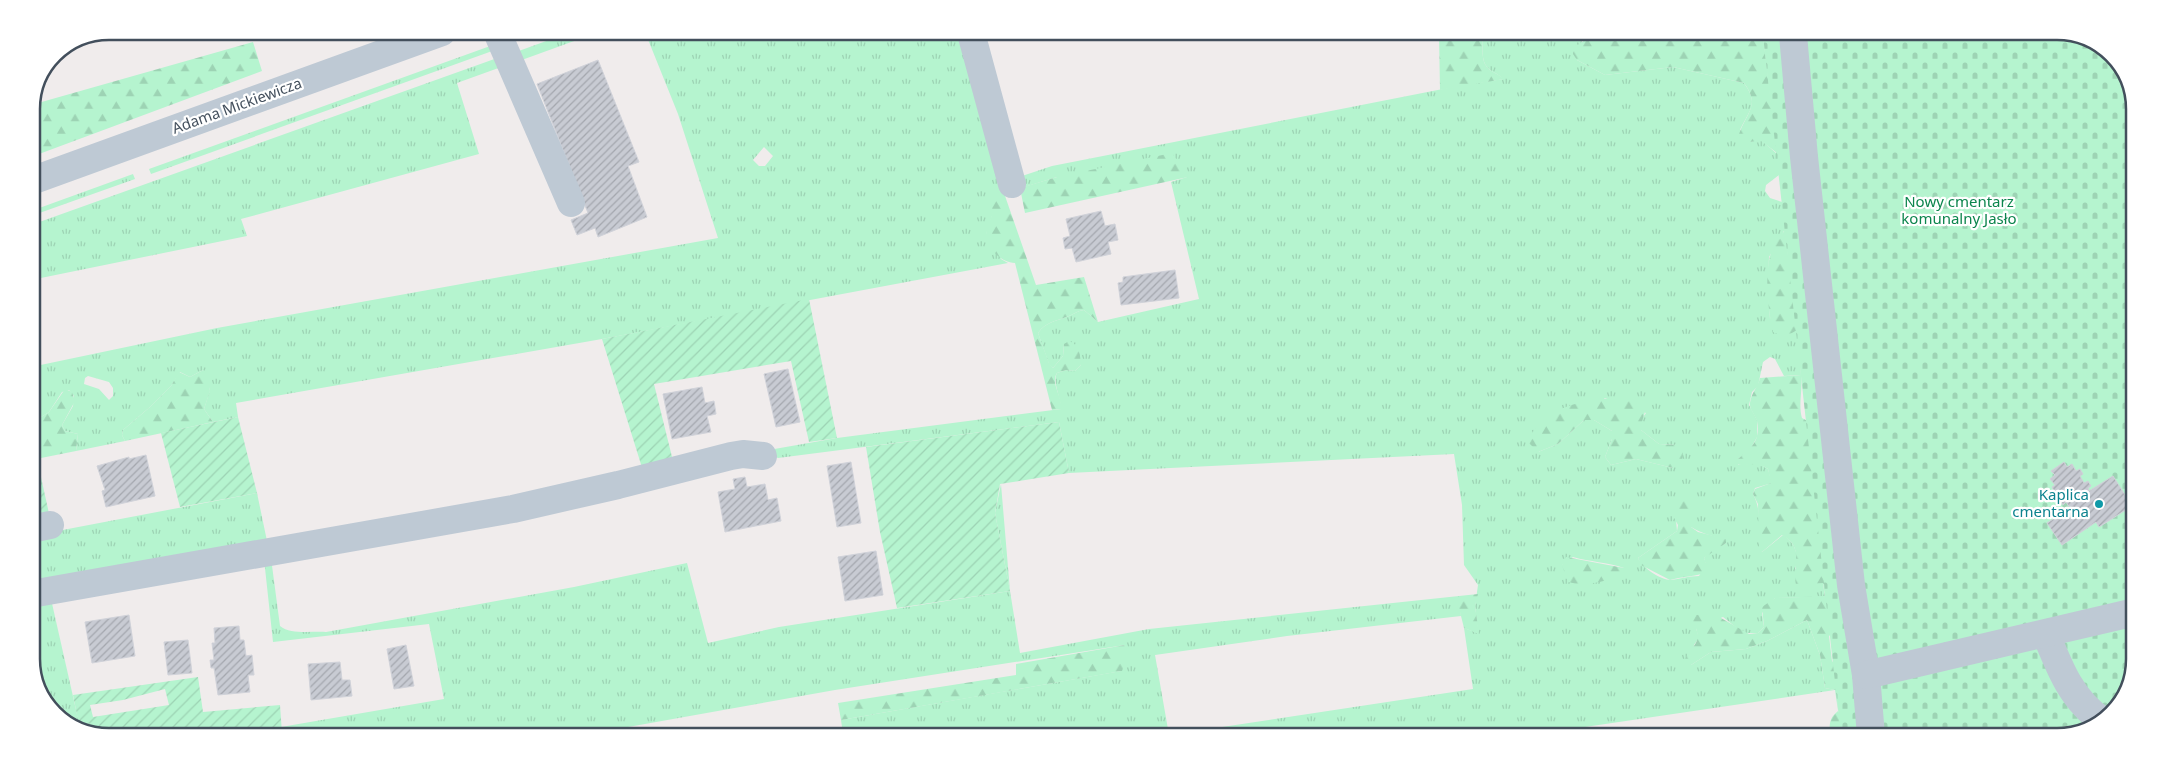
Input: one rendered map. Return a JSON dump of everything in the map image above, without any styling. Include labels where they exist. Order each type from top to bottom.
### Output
[{"type":"street","name":"Adama Mickiewicza","points":[[40,178],[420,40]]},
{"type":"street","points":[[500,40],[571,203]]},
{"type":"street","points":[[973,40],[1012,184]]},
{"type":"street","points":[[1793,40],[1805,166],[1850,585],[1866,675],[1870,728]]},
{"type":"street","points":[[40,592],[513,509],[731,456],[743,454],[763,456]]},
{"type":"street","points":[[1866,675],[2126,614]]},
{"type":"street","points":[[2046,634],[2059,668],[2070,687],[2090,712],[2095,716]]},
{"type":"green space","points":[[549,40],[577,40],[519,61],[516,52]]},
{"type":"green space","points":[[648,40],[976,40],[1016,178],[1052,166],[1458,86],[1503,79],[1485,64],[1482,40],[1584,40],[1577,60],[1605,75],[1673,67],[1744,83],[1749,90],[1752,102],[1750,111],[1740,130],[1750,142],[1760,139],[1776,153],[1764,40],[1780,40],[1801,375],[1784,376],[1775,359],[1770,357],[1763,362],[1758,386],[1752,392],[1749,405],[1757,420],[1757,437],[1750,450],[1738,459],[1738,465],[1758,463],[1768,469],[1772,483],[1755,488],[1753,494],[1758,508],[1762,552],[1783,535],[1791,541],[1797,554],[1795,569],[1823,583],[1825,597],[1775,598],[1762,613],[1764,627],[1758,633],[1743,633],[1723,617],[1696,628],[1699,638],[1694,645],[1691,665],[1711,652],[1746,649],[1767,641],[1807,620],[1820,655],[1825,688],[1835,690],[1578,728],[1215,728],[1473,689],[1464,628],[1478,633],[1475,606],[1478,585],[1464,565],[1462,505],[1454,454],[1069,473],[1059,422],[778,458],[763,451],[837,438],[1061,409],[1056,385],[1057,373],[1066,370],[1075,371],[1081,365],[1064,344],[1063,356],[1053,368],[1049,364],[1038,333],[1044,327],[1084,310],[1098,322],[1199,299],[1171,182],[1187,177],[1057,177],[1004,193],[994,210],[986,234],[1001,259],[1008,263],[602,339],[236,403],[238,417],[213,422],[204,409],[210,390],[203,370],[190,377],[180,372],[171,386],[123,430],[122,435],[125,441],[76,451],[78,434],[65,431],[62,425],[73,406],[74,396],[69,390],[62,392],[49,412],[40,418],[40,365],[217,328],[718,238],[678,114]],"holes":[[[764,147],[773,156],[765,166],[759,166],[753,160]],[[1779,175],[1786,177],[1788,197],[1782,202],[1770,198],[1765,191],[1766,185]],[[1784,231],[1788,255],[1770,319],[1769,257]],[[88,376],[109,382],[113,388],[113,396],[109,400],[99,389],[84,384],[85,378]],[[1605,398],[1646,413],[1641,420],[1641,430],[1659,444],[1676,445],[1673,468],[1636,459],[1611,465],[1605,457],[1612,439],[1612,431],[1594,420],[1584,420],[1558,444],[1538,452]],[[1691,503],[1691,527],[1726,543],[1710,552],[1704,558],[1706,565],[1699,576],[1671,580],[1662,578],[1643,565],[1638,558],[1677,531],[1676,520]],[[1573,557],[1624,568],[1562,565]]]},
{"type":"green space","points":[[1439,40],[1482,40],[1485,64],[1504,79],[1440,90]]},
{"type":"green space","points":[[1585,40],[1764,40],[1777,153],[1760,140],[1741,144],[1738,138],[1752,105],[1749,91],[1744,83],[1673,67],[1605,75],[1577,60],[1573,54],[1573,48]]},
{"type":"green space","name":"Nowy cmentarz komunalny Jasło","points":[[1764,40],[2057,40],[2088,47],[2103,57],[2112,67],[2119,78],[2126,104],[2126,659],[2119,690],[2106,708],[2088,721],[2066,727],[1840,728]]},
{"type":"green space","points":[[253,42],[262,71],[40,154],[40,102]]},
{"type":"green space","points":[[493,45],[495,50],[151,174],[149,169]]},
{"type":"green space","points":[[500,57],[504,66],[457,83],[479,154],[241,219],[247,236],[40,278],[40,222]]},
{"type":"green space","points":[[1172,153],[1188,177],[1025,213],[1020,188],[1057,177]]},
{"type":"green space","points":[[133,174],[135,179],[40,213],[40,208]]},
{"type":"green space","points":[[1004,193],[1036,285],[1084,277],[1098,322],[1084,310],[1047,324],[1038,333],[1049,363],[1053,368],[1063,356],[1064,344],[1069,341],[1079,350],[1081,365],[1075,371],[1066,370],[1057,373],[1055,377],[1061,409],[1052,410],[1015,263],[1000,258],[992,250],[987,240],[986,229],[992,214],[989,197]]},
{"type":"green space","points":[[1785,231],[1788,255],[1803,324],[1793,333],[1781,335],[1773,332],[1767,278],[1772,250],[1777,239]]},
{"type":"green space","points":[[809,299],[837,438],[809,442],[791,361],[654,384],[674,465],[644,474],[602,339]]},
{"type":"green space","points":[[203,370],[208,372],[210,391],[204,409],[213,422],[125,441],[122,435],[123,430],[171,386],[179,372],[190,377]]},
{"type":"green space","points":[[1801,375],[1800,407],[1802,418],[1815,425],[1834,632],[1829,636],[1832,661],[1847,679],[1835,690],[1825,688],[1820,655],[1807,620],[1767,641],[1746,649],[1711,652],[1691,665],[1685,665],[1684,662],[1696,643],[1698,635],[1693,621],[1696,615],[1714,614],[1749,634],[1758,633],[1764,627],[1762,607],[1775,598],[1825,596],[1823,583],[1796,585],[1795,551],[1789,540],[1782,535],[1762,552],[1759,549],[1758,504],[1753,494],[1755,489],[1771,483],[1768,469],[1754,464],[1739,465],[1734,463],[1752,446],[1757,436],[1757,421],[1751,410],[1750,403],[1760,378]]},
{"type":"green space","points":[[65,389],[72,392],[75,401],[62,425],[65,431],[78,434],[76,451],[40,458],[40,418],[49,412]]},
{"type":"green space","points":[[1644,397],[1646,406],[1641,430],[1659,444],[1676,445],[1683,453],[1682,462],[1673,468],[1636,459],[1611,465],[1605,457],[1612,439],[1612,431],[1594,420],[1584,420],[1558,444],[1538,452],[1528,442],[1536,427],[1548,417],[1577,403],[1611,398]]},
{"type":"green space","points":[[238,417],[257,493],[180,507],[161,433]]},
{"type":"green space","points":[[1059,422],[1069,473],[1000,484],[995,513],[1010,591],[897,608],[880,532],[866,447]]},
{"type":"green space","points":[[40,473],[50,518],[40,520]]},
{"type":"green space","points":[[1001,484],[1010,591],[995,513]]},
{"type":"green space","points":[[257,493],[267,541],[40,587],[40,534]]},
{"type":"green space","points":[[1688,498],[1691,503],[1691,527],[1698,532],[1726,539],[1726,543],[1704,558],[1709,571],[1670,580],[1641,565],[1638,558],[1677,531],[1678,525],[1672,514],[1673,510],[1679,501]]},
{"type":"green space","points":[[1566,557],[1624,568],[1624,575],[1589,584],[1568,582],[1562,565]]},
{"type":"green space","points":[[271,558],[280,626],[290,631],[302,632],[326,632],[574,587],[687,563],[708,643],[779,627],[1010,591],[1020,653],[1149,629],[1459,596],[1461,616],[1287,636],[1155,655],[1168,728],[842,728],[841,720],[1121,671],[1125,645],[835,690],[623,728],[281,728],[444,699],[429,624],[273,642],[264,559]]},
{"type":"green space","points":[[1478,594],[1475,606],[1479,634],[1464,628],[1459,608],[1459,596]]},
{"type":"green space","points":[[40,599],[51,599],[79,721],[60,708],[54,701],[42,677],[40,664]]},
{"type":"green space","points":[[1834,632],[1838,711],[1835,690]]},
{"type":"green space","points":[[1125,645],[1129,653],[1122,671],[841,720],[838,703],[1016,675],[1016,664]]},
{"type":"green space","points":[[198,677],[203,712],[280,705],[282,728],[109,728],[78,721],[73,695]],"holes":[[[165,689],[169,705],[93,717],[90,705],[123,700]]]},
{"type":"green space","points":[[1838,711],[1848,728],[1830,728],[1833,716]]},
{"type":"building","points":[[598,60],[639,162],[628,166],[647,217],[598,237],[595,228],[577,235],[571,220],[588,213],[537,84]]},
{"type":"building","points":[[1101,211],[1105,226],[1115,224],[1118,240],[1108,242],[1111,254],[1076,262],[1072,248],[1065,249],[1063,238],[1070,236],[1066,219]]},
{"type":"building","points":[[1175,270],[1179,298],[1121,305],[1118,283],[1123,282],[1123,277]]},
{"type":"building","points":[[788,369],[800,422],[776,427],[764,374]]},
{"type":"building","points":[[702,387],[705,403],[714,401],[716,414],[707,416],[711,432],[672,439],[663,394]]},
{"type":"building","points":[[146,455],[155,496],[106,507],[102,491],[105,490],[97,466],[129,457],[129,459]]},
{"type":"building","points":[[851,462],[861,523],[837,527],[827,466]]},
{"type":"building","name":"Kaplica cmentarna","points":[[2064,462],[2067,467],[2072,464],[2076,471],[2080,469],[2083,474],[2080,476],[2084,483],[2088,481],[2091,486],[2088,488],[2089,491],[2113,476],[2126,497],[2126,510],[2099,527],[2096,522],[2062,545],[2047,523],[2070,508],[2066,502],[2063,505],[2060,500],[2063,498],[2058,491],[2055,493],[2052,487],[2055,485],[2050,479],[2055,475],[2051,471]]},
{"type":"building","points":[[745,477],[747,487],[765,484],[768,500],[777,498],[781,521],[725,532],[718,492],[735,489],[733,479]]},
{"type":"building","points":[[876,551],[883,595],[845,601],[838,557]]},
{"type":"building","points":[[129,615],[135,656],[92,663],[85,622]]},
{"type":"building","points":[[239,626],[240,640],[244,640],[246,656],[252,655],[254,675],[248,675],[250,692],[218,695],[214,668],[211,668],[210,660],[214,660],[212,643],[215,643],[214,628]]},
{"type":"building","points":[[188,640],[192,673],[168,675],[164,642]]},
{"type":"building","points":[[406,645],[414,686],[394,689],[387,649]]},
{"type":"building","points":[[340,662],[342,680],[350,680],[352,696],[311,700],[308,664]]},
{"type":"place","name":"Kaplica cmentarna","points":[[2099,504]]}]
